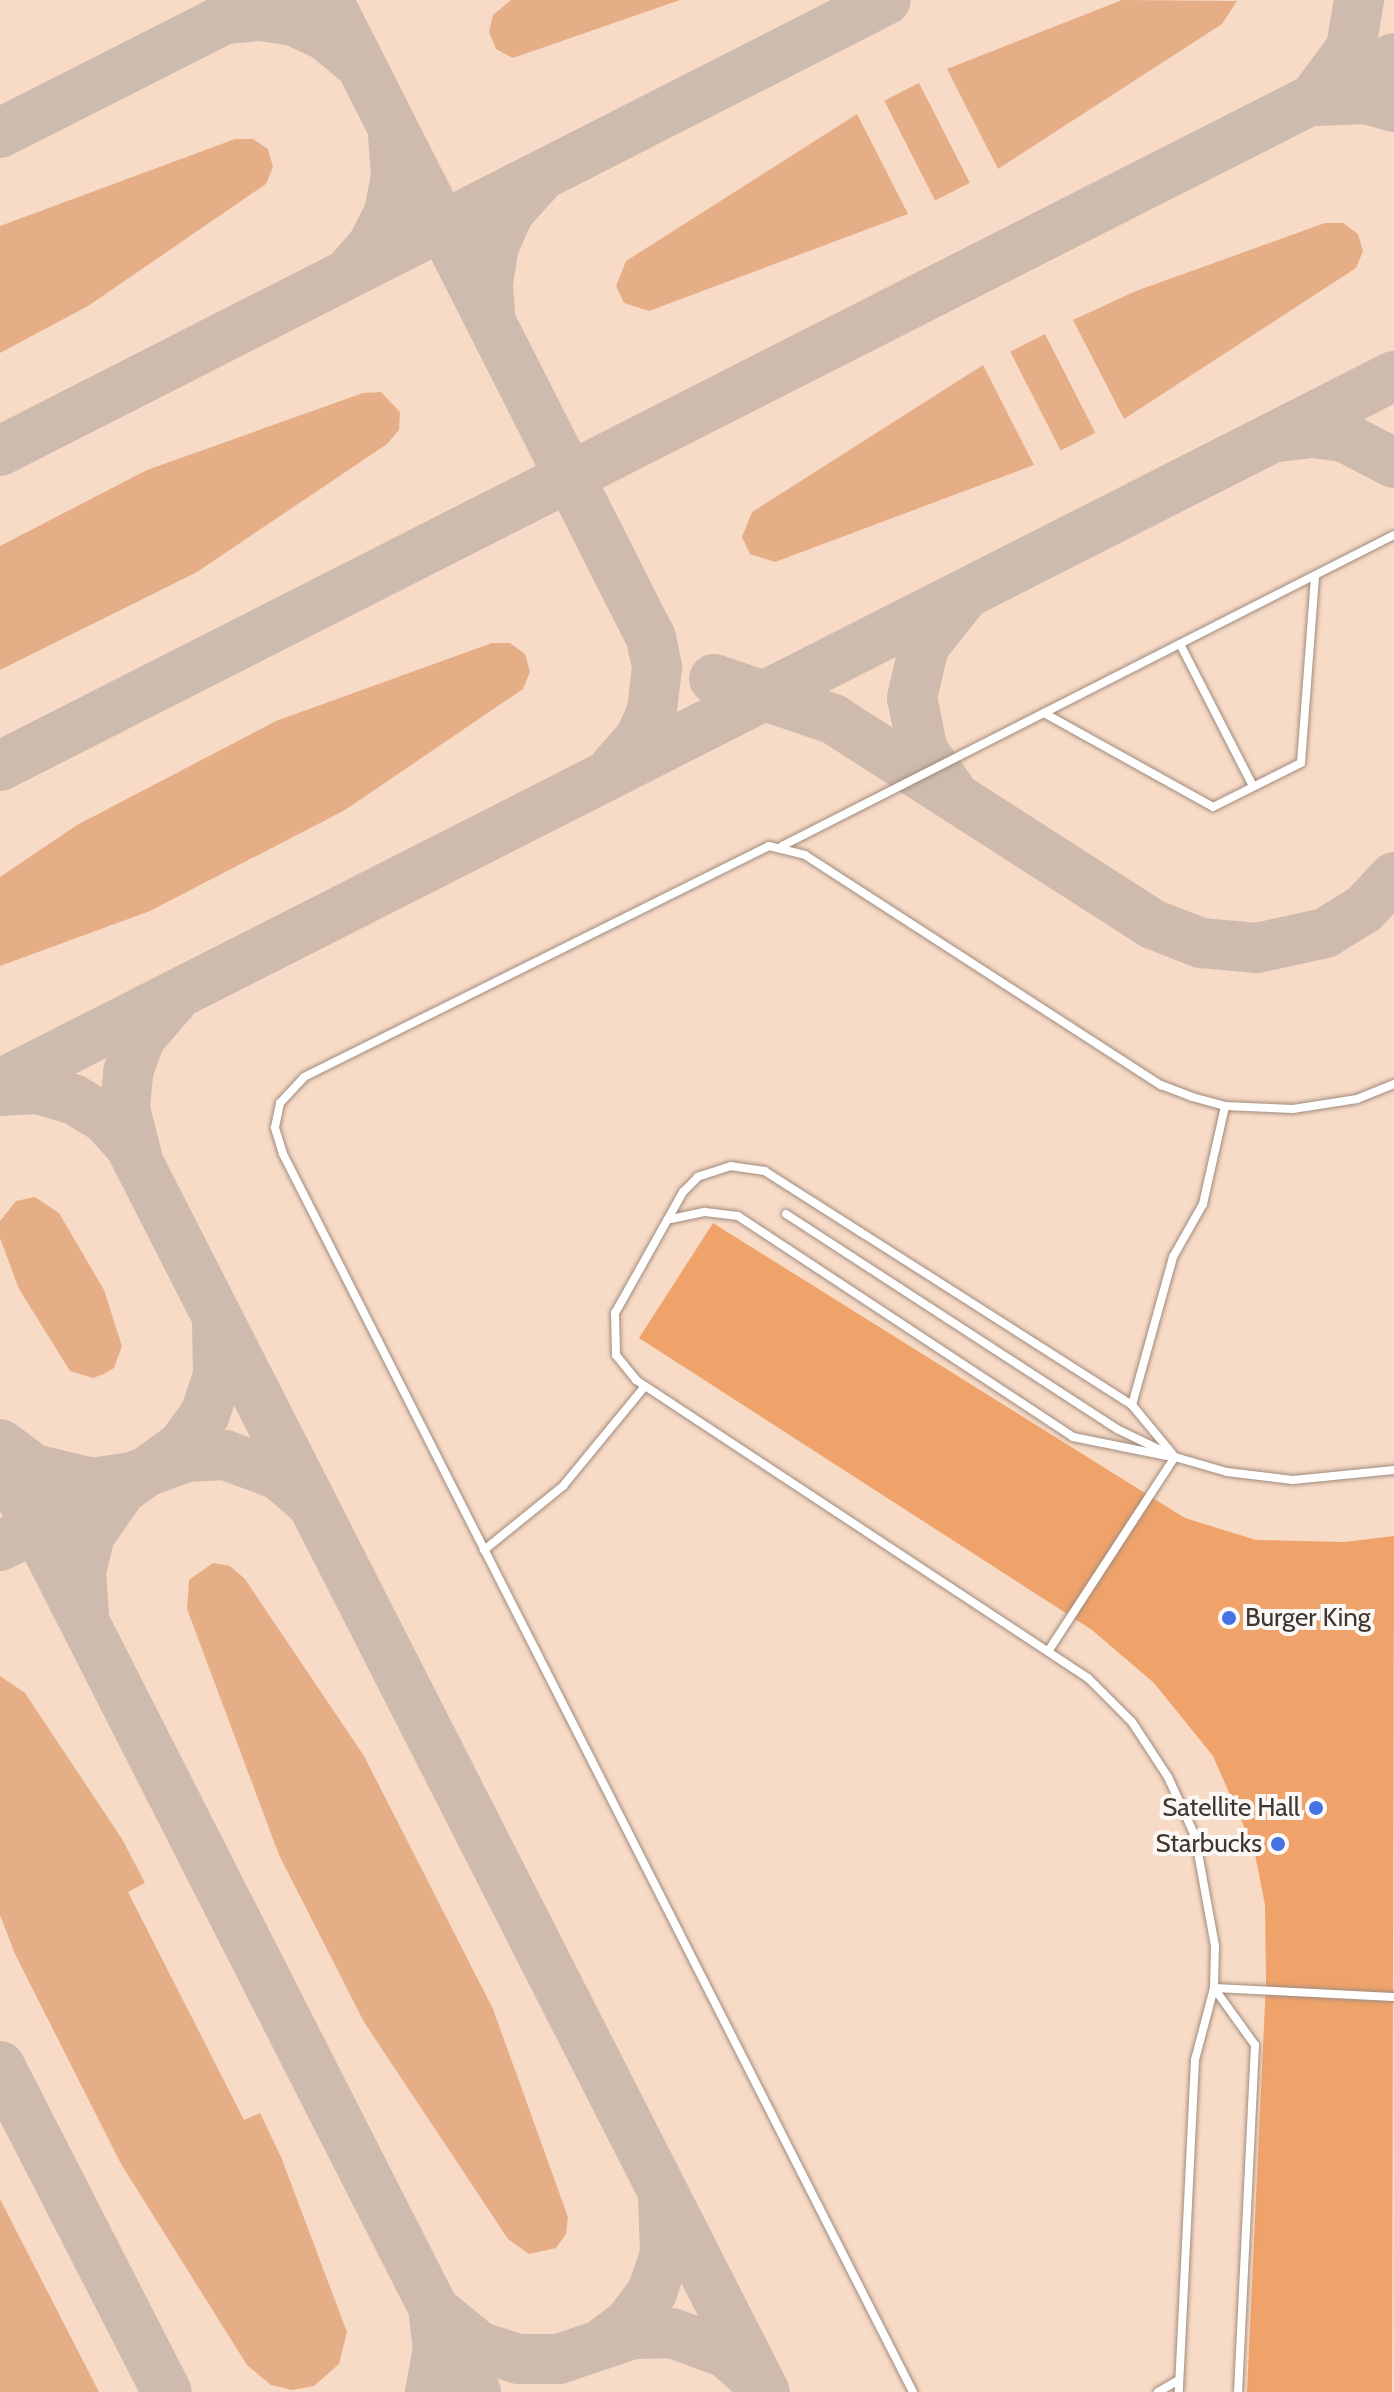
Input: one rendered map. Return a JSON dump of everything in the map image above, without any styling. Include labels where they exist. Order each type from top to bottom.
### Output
[{"type":"lane","points":[[913,2392],[283,1154],[275,1127],[280,1103],[304,1077],[750,852],[781,846],[1394,535]]},
{"type":"lane","points":[[1044,713],[1213,807],[1301,763],[1315,576]]},
{"type":"lane","points":[[1180,644],[1253,786]]},
{"type":"lane","points":[[781,846],[805,855],[1161,1085],[1225,1106],[1328,1105],[1394,1084]]},
{"type":"lane","points":[[1132,1405],[1173,1257],[1208,1188],[1225,1106]]},
{"type":"lane","points":[[1175,1457],[1132,1405],[765,1171],[714,1169],[683,1192],[671,1219],[621,1300],[613,1326],[616,1355],[645,1386],[1088,1678],[1132,1722],[1178,1796],[1195,1836],[1209,1897],[1214,1988],[1195,2060],[1179,2392]]},
{"type":"lane","points":[[671,1219],[705,1212],[738,1216],[1073,1437],[1175,1457],[1227,1472],[1293,1480],[1394,1470]]},
{"type":"lane","points":[[786,1214],[1117,1429],[1175,1457]]},
{"type":"lane","points":[[484,1550],[563,1486],[645,1386]]},
{"type":"lane","points":[[1049,1650],[1175,1457]]},
{"type":"lane","points":[[1214,1988],[1394,1997]]},
{"type":"lane","points":[[1214,1988],[1255,2045],[1238,2392]]},
{"type":"lane","points":[[1158,2392],[1179,2380]]},
{"type":"shaded area","points":[[0,0],[1394,0],[1394,2392],[0,2392]]},
{"type":"shaded area","points":[[511,0],[680,0],[513,58],[496,49],[489,32],[493,15]]},
{"type":"shaded area","points":[[1122,0],[1237,1],[1222,24],[998,169],[947,69]]},
{"type":"shaded area","points":[[919,83],[970,183],[935,200],[884,101]]},
{"type":"shaded area","points":[[857,114],[908,214],[649,311],[624,303],[616,286],[626,261]]},
{"type":"shaded area","points":[[235,139],[253,139],[268,149],[273,167],[266,184],[88,306],[0,353],[0,226]]},
{"type":"shaded area","points":[[1325,223],[1343,223],[1358,234],[1363,251],[1356,268],[1124,419],[1073,320],[1136,291]]},
{"type":"shaded area","points":[[1045,334],[1095,433],[1061,451],[1010,352]]},
{"type":"shaded area","points":[[983,365],[1034,465],[775,562],[750,554],[742,537],[752,512]]},
{"type":"shaded area","points":[[381,392],[400,412],[399,430],[387,444],[197,572],[0,670],[0,546],[147,470],[363,393]]},
{"type":"shaded area","points":[[492,643],[510,643],[525,654],[530,672],[523,689],[345,810],[150,911],[0,966],[0,877],[77,825],[276,721]]},
{"type":"shaded area","points":[[35,1197],[59,1213],[104,1290],[122,1346],[114,1368],[93,1378],[70,1371],[19,1289],[0,1238],[0,1221],[16,1201]]},
{"type":"shaded area","points":[[213,1563],[230,1566],[245,1579],[364,1756],[493,2009],[568,2217],[566,2234],[556,2248],[529,2254],[508,2239],[364,2022],[279,1855],[187,1609],[189,1580]]},
{"type":"shaded area","points":[[0,1676],[25,1693],[122,1839],[145,1883],[128,1892],[244,2120],[260,2113],[281,2157],[347,2332],[339,2364],[314,2386],[292,2390],[271,2385],[247,2365],[121,2164],[15,1954],[0,1915]]},
{"type":"shaded area","points":[[0,2199],[99,2392],[0,2392]]},
{"type":"building","name":"Satellite Hall","points":[[713,1223],[1185,1518],[1256,1540],[1344,1542],[1394,1536],[1392,2392],[1247,2392],[1266,1982],[1265,1905],[1254,1849],[1213,1756],[1154,1683],[1092,1630],[639,1338]]},
{"type":"taxiway","points":[[0,133],[262,0]]},
{"type":"taxiway","points":[[328,0],[651,638],[657,667],[652,711],[640,738],[613,769]]},
{"type":"taxiway","points":[[0,451],[886,0]]},
{"type":"taxiway","points":[[1317,94],[1351,48],[1359,0]]},
{"type":"taxiway","points":[[225,19],[260,16],[294,21],[326,36],[357,62]]},
{"type":"taxiway","points":[[0,766],[1394,58]]},
{"type":"taxiway","points":[[1316,101],[1366,99],[1394,107]]},
{"type":"taxiway","points":[[351,270],[372,246],[389,212],[396,175],[393,135]]},
{"type":"taxiway","points":[[490,314],[488,283],[494,246],[509,212],[537,181]]},
{"type":"taxiway","points":[[0,1084],[1394,376]]},
{"type":"taxiway","points":[[1279,437],[1312,433],[1344,437],[1394,463]]},
{"type":"taxiway","points":[[949,788],[923,751],[912,698],[924,646],[960,601]]},
{"type":"taxiway","points":[[714,679],[833,719],[1152,924],[1201,943],[1257,948],[1325,933],[1364,909],[1394,877]]},
{"type":"taxiway","points":[[137,1156],[125,1109],[128,1072],[141,1037],[173,1000]]},
{"type":"taxiway","points":[[0,1091],[37,1089],[73,1099],[105,1118],[130,1146],[765,2392]]},
{"type":"taxiway","points":[[84,1614],[81,1571],[90,1535],[121,1490],[182,1446],[205,1414],[218,1376],[217,1323]]},
{"type":"taxiway","points":[[0,1444],[34,1469],[92,1483],[132,1477],[187,1457],[225,1455],[279,1475],[308,1500]]},
{"type":"taxiway","points":[[0,1456],[476,2392]]},
{"type":"taxiway","points":[[0,1546],[67,1512]]},
{"type":"taxiway","points":[[0,2066],[167,2392]]},
{"type":"taxiway","points":[[600,2345],[629,2323],[652,2292],[665,2255],[663,2199]]},
{"type":"taxiway","points":[[430,2392],[438,2349],[434,2315]]},
{"type":"taxiway","points":[[441,2315],[480,2347],[519,2359],[559,2359],[633,2334],[672,2333],[726,2353],[754,2377]]},
{"type":"place","name":"Burger King","points":[[1229,1618]]},
{"type":"place","name":"Satellite Hall","points":[[1316,1808]]},
{"type":"place","name":"Starbucks","points":[[1278,1844]]}]
